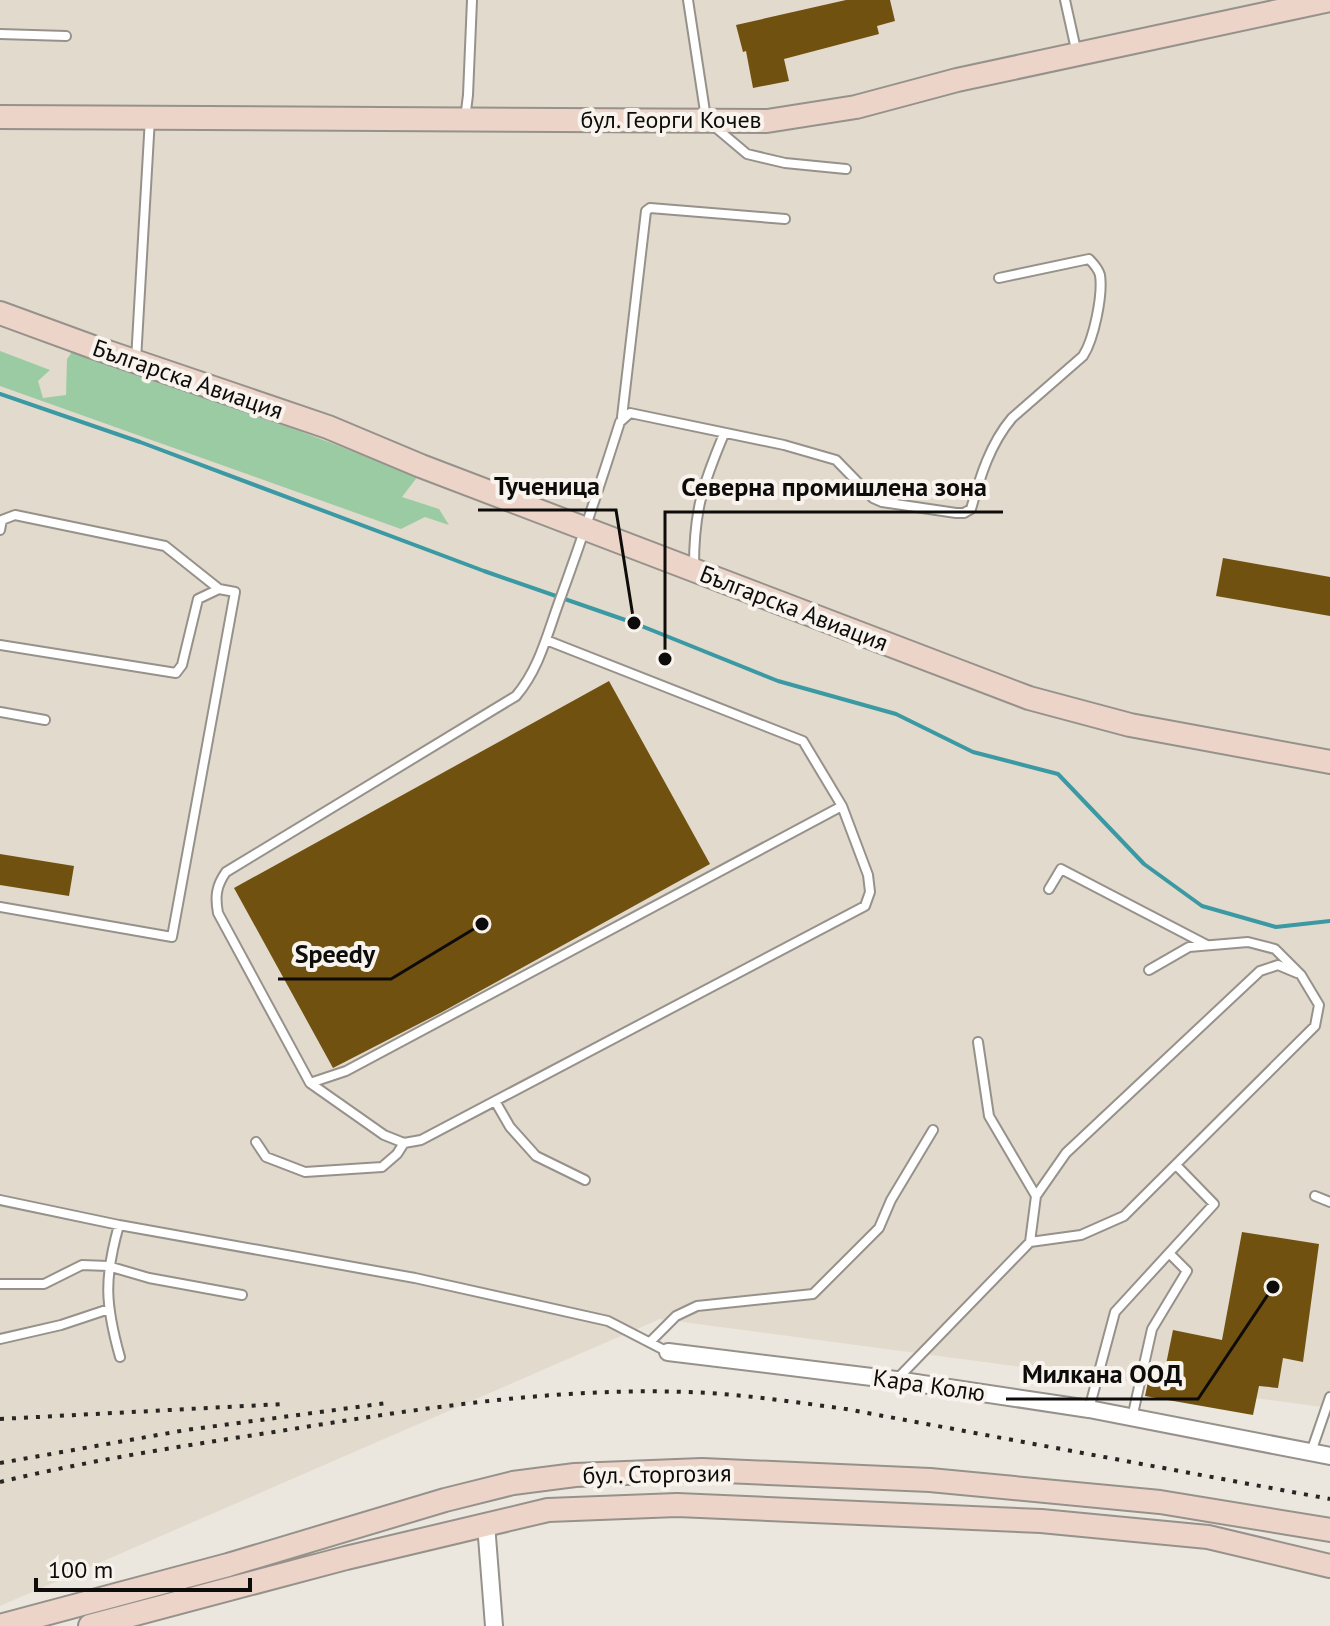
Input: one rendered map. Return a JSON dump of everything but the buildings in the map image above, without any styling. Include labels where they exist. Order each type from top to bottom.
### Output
[{"type":"main road","name":"бул. Георги Кочев","points":[[0,117],[767,121],[856,107],[957,80],[1330,0]]},
{"type":"main road","name":"Българска Авиация","points":[[0,313],[328,427],[421,466],[1029,698],[1130,725],[1330,762]]},
{"type":"main road","name":"бул. Сторгозия","points":[[0,1626],[228,1565],[445,1500],[513,1483],[575,1475],[702,1470],[930,1480],[1160,1502],[1330,1530]]},
{"type":"main road","name":"бул. Сторгозия","points":[[90,1626],[548,1510],[677,1505],[1041,1521],[1208,1537],[1330,1566]]},
{"type":"street","name":"Кара Колю","points":[[668,1352],[896,1380],[1089,1409],[1330,1456]]},
{"type":"street","points":[[486,1524],[494,1626]]},
{"type":"lane","points":[[465,119],[472,0]]},
{"type":"lane","points":[[688,0],[706,120],[747,154],[785,163],[846,169]]},
{"type":"lane","points":[[1065,0],[1077,54]]},
{"type":"lane","points":[[0,34],[66,36]]},
{"type":"lane","points":[[136,362],[150,117]]},
{"type":"lane","points":[[546,640],[803,741],[842,806],[868,875],[870,892],[865,906],[421,1140],[404,1143],[384,1135],[310,1083],[218,913],[216,894],[219,882],[226,872],[516,696],[530,680],[622,417],[646,211],[650,208],[785,219]]},
{"type":"lane","points":[[622,417],[630,413],[784,445],[836,460],[873,498],[882,502],[964,513],[971,509],[981,472],[1002,429],[1083,356],[1092,343],[1095,330],[1100,275],[1089,259],[999,278]]},
{"type":"lane","points":[[694,571],[694,528],[703,483],[724,434]]},
{"type":"lane","points":[[0,530],[2,520],[15,515],[165,546],[219,589],[235,592],[172,937],[0,907]]},
{"type":"lane","points":[[0,645],[176,673],[182,665],[198,599],[219,589]]},
{"type":"lane","points":[[0,712],[45,720]]},
{"type":"lane","points":[[310,1083],[346,1071],[842,806]]},
{"type":"lane","points":[[1049,889],[1061,869],[1208,945]]},
{"type":"lane","points":[[1030,1242],[1081,1235],[1124,1216],[1315,1026],[1319,1005],[1301,975],[1275,949],[1248,942],[1189,947],[1149,970]]},
{"type":"lane","points":[[896,1380],[1030,1242],[1036,1196],[1066,1153],[1260,971],[1278,965],[1301,975]]},
{"type":"lane","points":[[978,1042],[989,1116],[1036,1196]]},
{"type":"lane","points":[[495,1101],[510,1127],[536,1156],[585,1180]]},
{"type":"lane","points":[[650,1342],[676,1316],[697,1306],[813,1294],[879,1228],[891,1200],[933,1130]]},
{"type":"lane","points":[[256,1142],[266,1157],[305,1172],[382,1167],[404,1143]]},
{"type":"lane","points":[[1089,1409],[1115,1312],[1214,1204],[1176,1165]]},
{"type":"lane","points":[[1315,1196],[1330,1202]]},
{"type":"lane","points":[[0,1200],[119,1225],[415,1278],[608,1321],[668,1352]]},
{"type":"lane","points":[[119,1225],[108,1266],[109,1318],[120,1357]]},
{"type":"lane","points":[[1132,1418],[1152,1329],[1187,1271],[1170,1254]]},
{"type":"lane","points":[[0,1284],[44,1284],[82,1265],[108,1266],[149,1278],[242,1295]]},
{"type":"lane","points":[[0,1339],[61,1325],[109,1309]]},
{"type":"lane","points":[[1311,1453],[1330,1397]]},
{"type":"shaded area","points":[[0,0],[1330,0],[1330,1408],[660,1319],[0,1606]]},
{"type":"green space","points":[[0,351],[50,370],[38,381],[43,398],[66,395],[67,359],[72,352],[297,430],[418,476],[402,497],[439,509],[449,525],[425,517],[401,529],[0,386]]},
{"type":"waterway","points":[[0,394],[140,442],[484,571],[634,623],[778,681],[896,714],[973,752],[1058,774],[1144,864],[1202,906],[1276,927],[1330,921]]},
{"type":"railway","points":[[0,1482],[137,1454],[429,1408],[533,1397],[637,1391],[748,1396],[846,1409],[1330,1499]]},
{"type":"railway","points":[[0,1463],[186,1430],[387,1403]]},
{"type":"railway","points":[[0,1419],[283,1404]]},
{"type":"place","name":"Тученица","points":[[634,623]]},
{"type":"place","name":"Северна промишлена зона","points":[[665,659]]},
{"type":"place","name":"Speedy","points":[[482,924]]},
{"type":"place","name":"Милкана OOД","points":[[1273,1287]]}]
